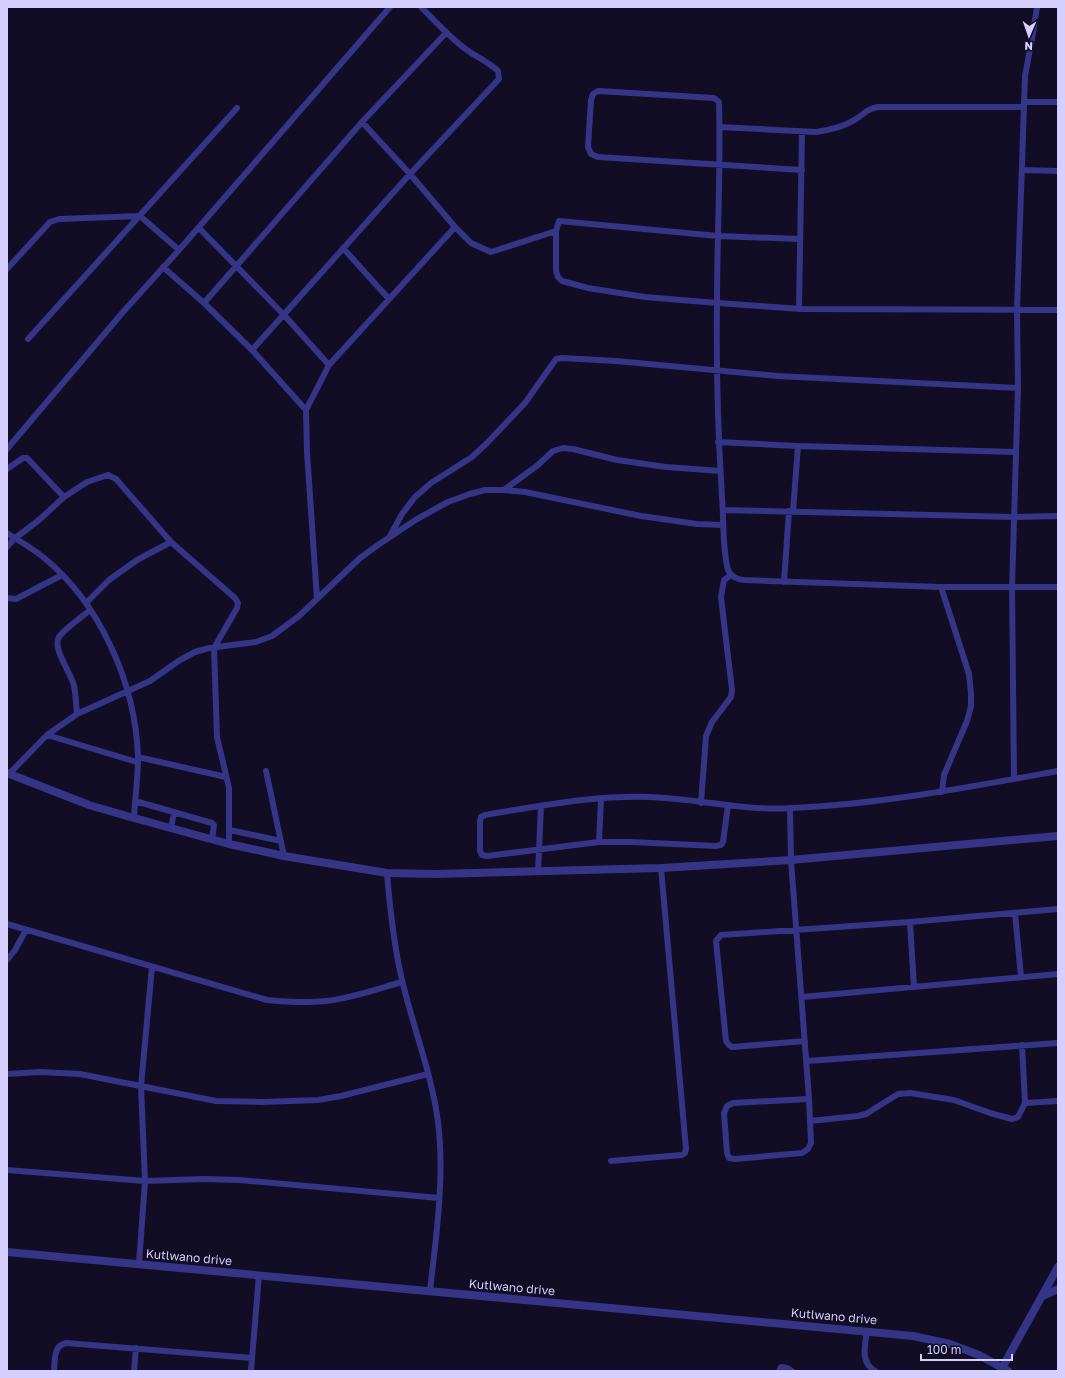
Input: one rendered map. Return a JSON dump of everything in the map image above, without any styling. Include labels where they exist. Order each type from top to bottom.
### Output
[{"type":"street","points":[[7,449],[118,317],[179,250],[390,7]]},
{"type":"street","points":[[252,350],[410,174],[499,79],[498,71],[491,64],[468,51],[446,33],[421,7]]},
{"type":"street","points":[[1014,779],[1012,587],[1018,388],[1017,310],[1023,170],[1025,76],[1034,33],[1037,7]]},
{"type":"street","points":[[204,303],[362,122],[446,33]]},
{"type":"street","points":[[802,170],[719,166],[598,158],[591,154],[588,147],[590,100],[593,94],[598,91],[714,98],[719,102],[720,127],[719,166],[717,303],[718,442],[726,563],[731,575],[736,579],[744,580],[941,588],[1058,587]]},
{"type":"street","points":[[720,127],[802,132],[829,130],[856,119],[867,110],[878,107],[1058,102]]},
{"type":"street","points":[[28,339],[237,108]]},
{"type":"street","points":[[362,122],[471,243],[492,252],[556,231]]},
{"type":"street","points":[[799,309],[802,132]]},
{"type":"street","points":[[1023,170],[1058,171]]},
{"type":"street","points":[[7,269],[50,222],[59,219],[140,216],[179,250]]},
{"type":"street","points":[[800,240],[718,236],[559,221],[556,231],[556,271],[558,277],[562,281],[588,288],[645,297],[717,303],[799,309],[1058,310]]},
{"type":"street","points":[[317,599],[306,452],[306,410],[328,365],[455,227]]},
{"type":"street","points":[[198,228],[284,315],[328,365]]},
{"type":"street","points":[[343,248],[389,299]]},
{"type":"street","points":[[163,267],[204,303],[252,350],[306,410]]},
{"type":"street","points":[[390,538],[402,514],[415,497],[431,483],[472,457],[487,443],[525,403],[556,359],[616,361],[777,376],[1018,388]]},
{"type":"street","points":[[718,442],[798,446],[1016,452]]},
{"type":"street","points":[[784,582],[798,446]]},
{"type":"street","points":[[504,490],[538,465],[553,451],[563,448],[617,460],[666,467],[720,471]]},
{"type":"street","points":[[7,469],[23,458],[27,458],[64,497]]},
{"type":"street","points":[[7,547],[14,538],[39,520],[64,497],[87,482],[108,475],[116,480],[171,542],[235,598],[238,603],[237,608],[214,648],[217,737],[229,788],[229,844]]},
{"type":"street","points":[[723,525],[697,524],[641,516],[554,497],[504,490],[485,490],[470,494],[448,502],[417,519],[360,558],[286,627],[272,636],[256,642],[195,652],[180,660],[150,681],[78,714],[47,735],[8,773],[90,805],[212,840],[284,856],[387,873],[436,874],[661,868],[791,860],[1058,836]]},
{"type":"street","points":[[723,510],[1014,517],[1058,516]]},
{"type":"street","points":[[7,533],[42,556],[62,575],[86,603],[107,639],[119,665],[128,691],[134,718],[138,759],[134,818]]},
{"type":"street","points":[[86,603],[109,580],[137,560],[171,542]]},
{"type":"street","points":[[7,598],[16,599],[62,575]]},
{"type":"street","points":[[701,803],[706,736],[712,722],[731,697],[732,690],[721,596],[724,580],[731,575]]},
{"type":"street","points":[[941,588],[969,674],[971,693],[971,706],[967,721],[944,775],[942,792]]},
{"type":"street","points":[[78,714],[72,681],[59,652],[57,643],[60,636],[90,610]]},
{"type":"street","points":[[47,735],[138,759],[226,777]]},
{"type":"street","points":[[266,771],[284,856]]},
{"type":"street","points":[[728,805],[723,842],[721,845],[716,846],[599,842],[487,856],[482,855],[480,851],[481,817],[485,815],[541,806],[601,799],[665,798],[757,808],[790,808],[863,803],[942,792],[1058,771]]},
{"type":"street","points":[[599,842],[601,799]]},
{"type":"street","points":[[135,801],[212,823],[214,825],[212,840]]},
{"type":"street","points":[[538,872],[541,806]]},
{"type":"street","points":[[790,808],[795,930],[810,1099],[811,1143],[808,1150],[802,1153],[735,1160],[729,1158],[727,1153],[724,1113],[727,1106],[733,1103],[810,1099]]},
{"type":"street","points":[[171,828],[174,812]]},
{"type":"street","points":[[230,830],[281,841]]},
{"type":"street","points":[[612,1161],[682,1155],[685,1153],[686,1149],[661,868]]},
{"type":"street","points":[[387,873],[392,926],[402,982],[428,1074],[438,1122],[441,1171],[430,1291]]},
{"type":"street","points":[[805,1041],[732,1047],[728,1045],[726,1041],[716,942],[721,935],[910,922],[1058,909]]},
{"type":"street","points":[[1015,913],[1021,977]]},
{"type":"street","points":[[910,922],[914,987]]},
{"type":"street","points":[[7,924],[267,1000],[299,1002],[327,1001],[358,995],[402,982]]},
{"type":"street","points":[[7,960],[12,956],[26,930]]},
{"type":"street","points":[[139,1264],[145,1181],[141,1086],[152,967]]},
{"type":"street","points":[[802,997],[1058,974]]},
{"type":"street","points":[[807,1061],[1058,1043]]},
{"type":"street","points":[[810,1121],[866,1114],[898,1094],[910,1094],[954,1100],[1012,1119],[1018,1117],[1025,1104],[1022,1046]]},
{"type":"street","points":[[7,1074],[40,1072],[80,1074],[102,1077],[216,1101],[291,1102],[318,1100],[341,1096],[428,1074]]},
{"type":"street","points":[[1025,1104],[1058,1101]]},
{"type":"street","points":[[7,1170],[145,1181],[204,1179],[239,1180],[439,1198]]},
{"type":"street","name":"Kutlwano drive","points":[[7,1252],[259,1274],[913,1336],[950,1344],[979,1355],[1005,1370]]},
{"type":"street","points":[[1005,1370],[1042,1296],[1057,1271]]},
{"type":"street","points":[[251,1371],[259,1274]]},
{"type":"street","points":[[1042,1296],[1058,1288]]},
{"type":"street","points":[[867,1331],[864,1349],[866,1361],[875,1371]]},
{"type":"street","points":[[54,1371],[58,1346],[62,1344],[74,1343],[252,1358]]},
{"type":"street","points":[[134,1371],[136,1348]]},
{"type":"street","points":[[779,1371],[781,1367],[792,1371]]}]
